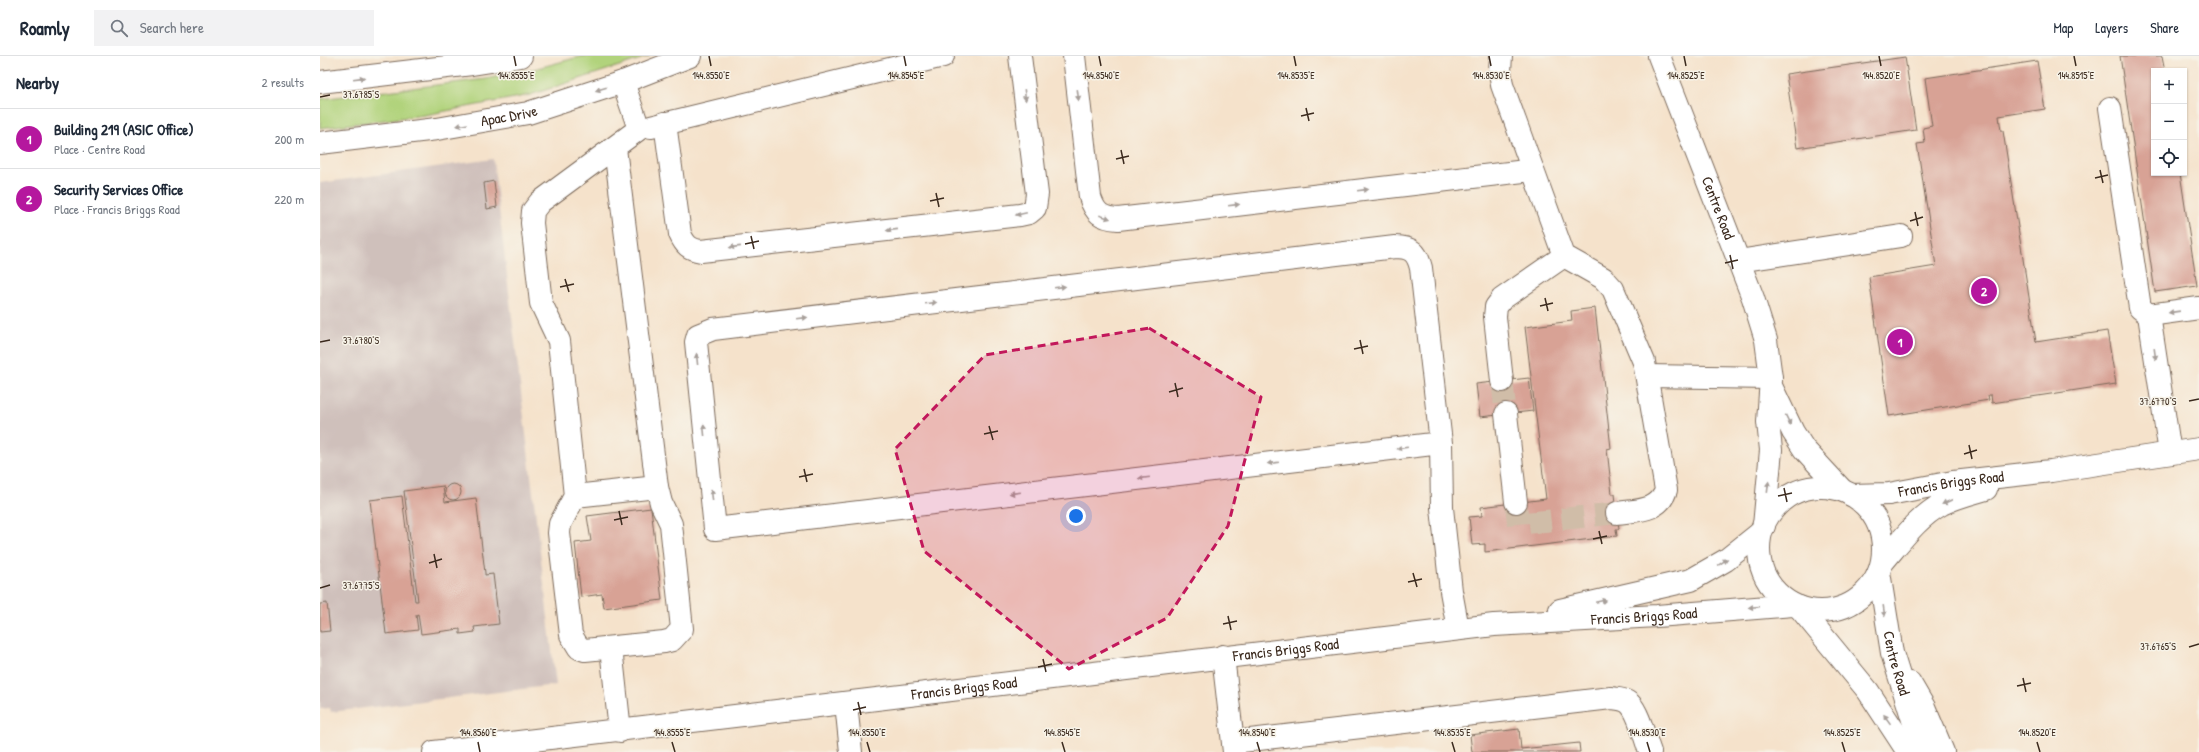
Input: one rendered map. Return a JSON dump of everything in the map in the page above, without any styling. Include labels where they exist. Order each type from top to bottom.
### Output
[{"type":"street","points":[[320,82],[472,64],[521,56]]},
{"type":"street","name":"Apac Drive","points":[[320,143],[437,129],[528,113],[623,82],[690,56]]},
{"type":"street","points":[[615,148],[657,487],[661,503],[671,524],[682,629],[672,640],[664,642],[585,650],[578,648],[571,635],[559,533],[560,524],[575,496],[559,341],[541,302],[532,223],[533,211],[540,202],[639,129],[943,56]]},
{"type":"street","points":[[665,123],[683,241],[688,247],[701,251],[1029,213],[1035,208],[1037,194],[1020,56]]},
{"type":"street","points":[[1074,56],[1090,197],[1096,212],[1108,218],[1118,219],[1533,170]]},
{"type":"street","points":[[1501,56],[1500,71],[1502,85],[1564,256],[1603,278],[1613,289],[1644,362],[1666,490],[1660,502],[1653,506],[1617,513]]},
{"type":"street","name":"Centre Road","points":[[1659,56],[1760,317],[1766,340],[1771,382],[1768,422],[1772,450],[1762,529]]},
{"type":"street","points":[[623,82],[639,129]]},
{"type":"street","points":[[2110,108],[2140,308],[2149,315],[2170,453]]},
{"type":"street","points":[[1738,261],[1901,236]]},
{"type":"street","points":[[1441,443],[715,529],[696,351],[698,336],[713,329],[1395,247],[1406,247],[1413,251],[1419,258],[1441,443],[1442,508],[1450,591],[1458,629]]},
{"type":"street","points":[[1502,382],[1495,317],[1496,307],[1502,300],[1564,256]]},
{"type":"street","points":[[2149,315],[2199,308]]},
{"type":"street","points":[[1647,376],[1771,382]]},
{"type":"street","name":"Centre Road","points":[[1771,382],[1793,432],[1804,449],[1846,493]]},
{"type":"street","points":[[1506,414],[1516,502]]},
{"type":"street","name":"Francis Briggs Road","points":[[1846,493],[1889,494],[1953,482],[2051,471],[2199,449]]},
{"type":"street","name":"Francis Briggs Road","points":[[1881,567],[1921,519],[1942,504],[1955,498],[2051,471]]},
{"type":"street","points":[[575,496],[657,487]]},
{"type":"street","points":[[1821,487],[1846,493],[1869,509],[1878,523],[1883,539],[1881,567],[1874,583],[1866,592],[1846,606],[1823,611],[1796,606],[1776,592],[1764,574],[1759,553],[1762,529],[1775,508],[1782,501],[1801,491],[1821,487]]},
{"type":"street","name":"Francis Briggs Road","points":[[1494,625],[1692,580],[1726,560],[1762,529]]},
{"type":"street","name":"Centre Road","points":[[1881,567],[1892,652],[1923,752]]},
{"type":"street","name":"Centre Road","points":[[1796,606],[1868,691],[1908,752]]},
{"type":"street","name":"Francis Briggs Road","points":[[434,752],[547,745],[620,731],[1223,656],[1494,625],[1657,616],[1796,606]]},
{"type":"street","points":[[611,648],[620,731]]},
{"type":"street","points":[[1892,652],[1924,707],[1943,752]]},
{"type":"street","points":[[1223,656],[1234,747],[1612,698],[1621,699],[1629,704],[1634,710],[1650,752]]},
{"type":"street","points":[[846,703],[851,752]]},
{"type":"highlighted area","points":[[1149,328],[1261,397],[1228,526],[1167,618],[1069,669],[924,551],[895,449],[985,355]]},
{"type":"shaded area","points":[[493,159],[556,685],[331,712],[330,708],[320,709],[320,183]]},
{"type":"green space","points":[[583,56],[650,56],[530,95],[425,115],[320,128],[320,99],[486,79],[534,69]]},
{"type":"building","points":[[2120,56],[2162,56],[2164,68],[2151,68],[2151,176],[2180,176],[2197,286],[2155,292]]},
{"type":"building","points":[[1905,57],[1916,130],[1797,148],[1786,74]]},
{"type":"building","points":[[2037,61],[2045,109],[1999,116],[2001,131],[2003,131],[2036,342],[2107,331],[2116,384],[1992,403],[1991,395],[1988,395],[1989,400],[1889,416],[1869,277],[1936,266],[1917,144],[1925,143],[1923,128],[1932,126],[1925,78]]},
{"type":"building","points":[[494,181],[497,207],[487,209],[484,183]]},
{"type":"building","points":[[1595,308],[1611,448],[1607,449],[1612,494],[1615,494],[1619,529],[1616,529],[1617,536],[1485,552],[1485,544],[1472,545],[1469,517],[1482,516],[1481,507],[1546,499],[1525,327],[1572,321],[1571,311]]},
{"type":"building","points":[[1529,378],[1533,411],[1480,417],[1476,384]]},
{"type":"building","points":[[453,484],[460,489],[461,492],[456,499],[453,500],[446,495],[445,492],[450,485]]},
{"type":"building","points":[[443,486],[445,502],[476,498],[485,575],[493,574],[499,624],[474,627],[475,632],[460,634],[460,629],[421,634],[418,614],[416,615],[418,630],[386,634],[370,500],[402,496],[415,601],[418,601],[404,491]]},
{"type":"building","points":[[651,508],[662,600],[604,608],[602,594],[581,597],[575,543],[591,541],[587,516]]},
{"type":"building","points":[[327,603],[330,631],[320,632],[320,604]]},
{"type":"building","points":[[1519,729],[1521,749],[1579,743],[1580,752],[1472,752],[1470,735]]},
{"type":"tunnel","points":[[1502,381],[1506,414]]},
{"type":"tunnel","points":[[1516,502],[1518,524],[1617,513]]},
{"type":"place","name":"Security Services Office","points":[[1984,291]]},
{"type":"place","name":"Building 219 (ASIC Office)","points":[[1900,342]]}]
